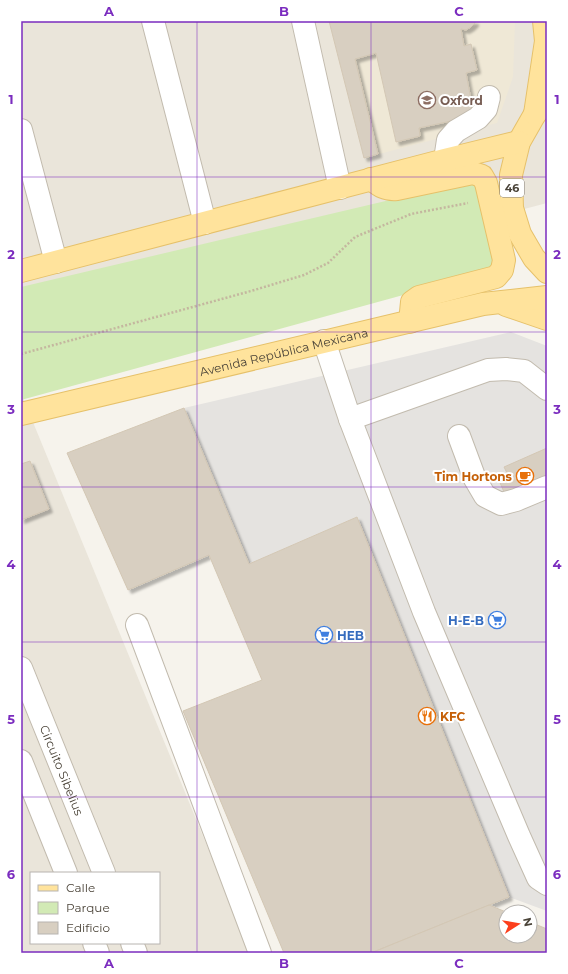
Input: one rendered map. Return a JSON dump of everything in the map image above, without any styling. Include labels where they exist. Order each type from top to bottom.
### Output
[{"type":"main road","name":"46","points":[[544,21],[546,41],[541,107],[519,142],[512,175],[512,208],[520,234],[534,258],[547,272]]},
{"type":"main road","points":[[21,271],[519,142]]},
{"type":"main road","points":[[371,180],[380,187],[397,189],[473,173],[482,176],[486,183],[504,260],[502,270],[496,277],[419,296],[412,302],[410,322]]},
{"type":"main road","name":"Avenida República Mexicana","points":[[21,414],[483,304],[547,297]]},
{"type":"main road","points":[[497,303],[547,319]]},
{"type":"street","points":[[153,21],[205,223]]},
{"type":"street","points":[[303,21],[340,188]]},
{"type":"street","points":[[445,160],[448,140],[456,131],[478,118],[486,109],[489,97]]},
{"type":"street","points":[[21,130],[56,262]]},
{"type":"street","points":[[324,341],[350,419],[424,612],[518,836],[538,878],[547,884]]},
{"type":"street","points":[[350,419],[488,370],[506,369],[524,371],[547,389]]},
{"type":"street","points":[[459,436],[475,479],[485,496],[501,504],[516,500],[547,487]]},
{"type":"street","points":[[137,625],[260,953]]},
{"type":"street","name":"Circuito Sibelius","points":[[21,668],[104,872]]},
{"type":"street","points":[[21,760],[66,872]]},
{"type":"path","points":[[21,354],[251,292],[304,275],[328,263],[355,237],[412,214],[470,203],[491,205]]},
{"type":"shaded area","points":[[21,21],[547,21],[547,203],[21,340]]},
{"type":"shaded area","name":"Oxford","points":[[329,21],[515,21],[513,77],[497,123],[364,158]]},
{"type":"shaded area","points":[[511,332],[547,346],[547,911],[538,908],[538,904],[528,904],[509,897],[357,517],[249,564],[184,408]]},
{"type":"shaded area","points":[[21,393],[251,953],[21,953]]},
{"type":"green space","points":[[479,179],[498,269],[21,400],[21,287]]},
{"type":"building","name":"Oxford","points":[[329,21],[475,21],[471,27],[466,30],[461,29],[464,46],[471,44],[477,70],[466,73],[474,116],[419,128],[420,136],[396,142],[376,53],[355,59],[378,154],[364,158]]},
{"type":"building","name":"HEB","points":[[184,408],[249,564],[357,517],[509,897],[371,953],[284,953],[183,711],[262,680],[209,555],[128,590],[67,453]]},
{"type":"building","name":"Tim Hortons","points":[[547,448],[547,482],[507,499],[498,478],[507,473],[504,467]]},
{"type":"building","points":[[30,461],[49,509],[21,520],[21,464]]},
{"type":"building","points":[[489,905],[498,909],[498,944],[538,944],[538,925],[547,929],[547,953],[371,953]]},
{"type":"place","name":"Oxford","points":[[427,100]]},
{"type":"place","name":"Tim Hortons","points":[[525,476]]},
{"type":"place","name":"H-E-B","points":[[497,620]]},
{"type":"place","name":"HEB","points":[[324,635]]},
{"type":"place","name":"KFC","points":[[427,716]]}]
